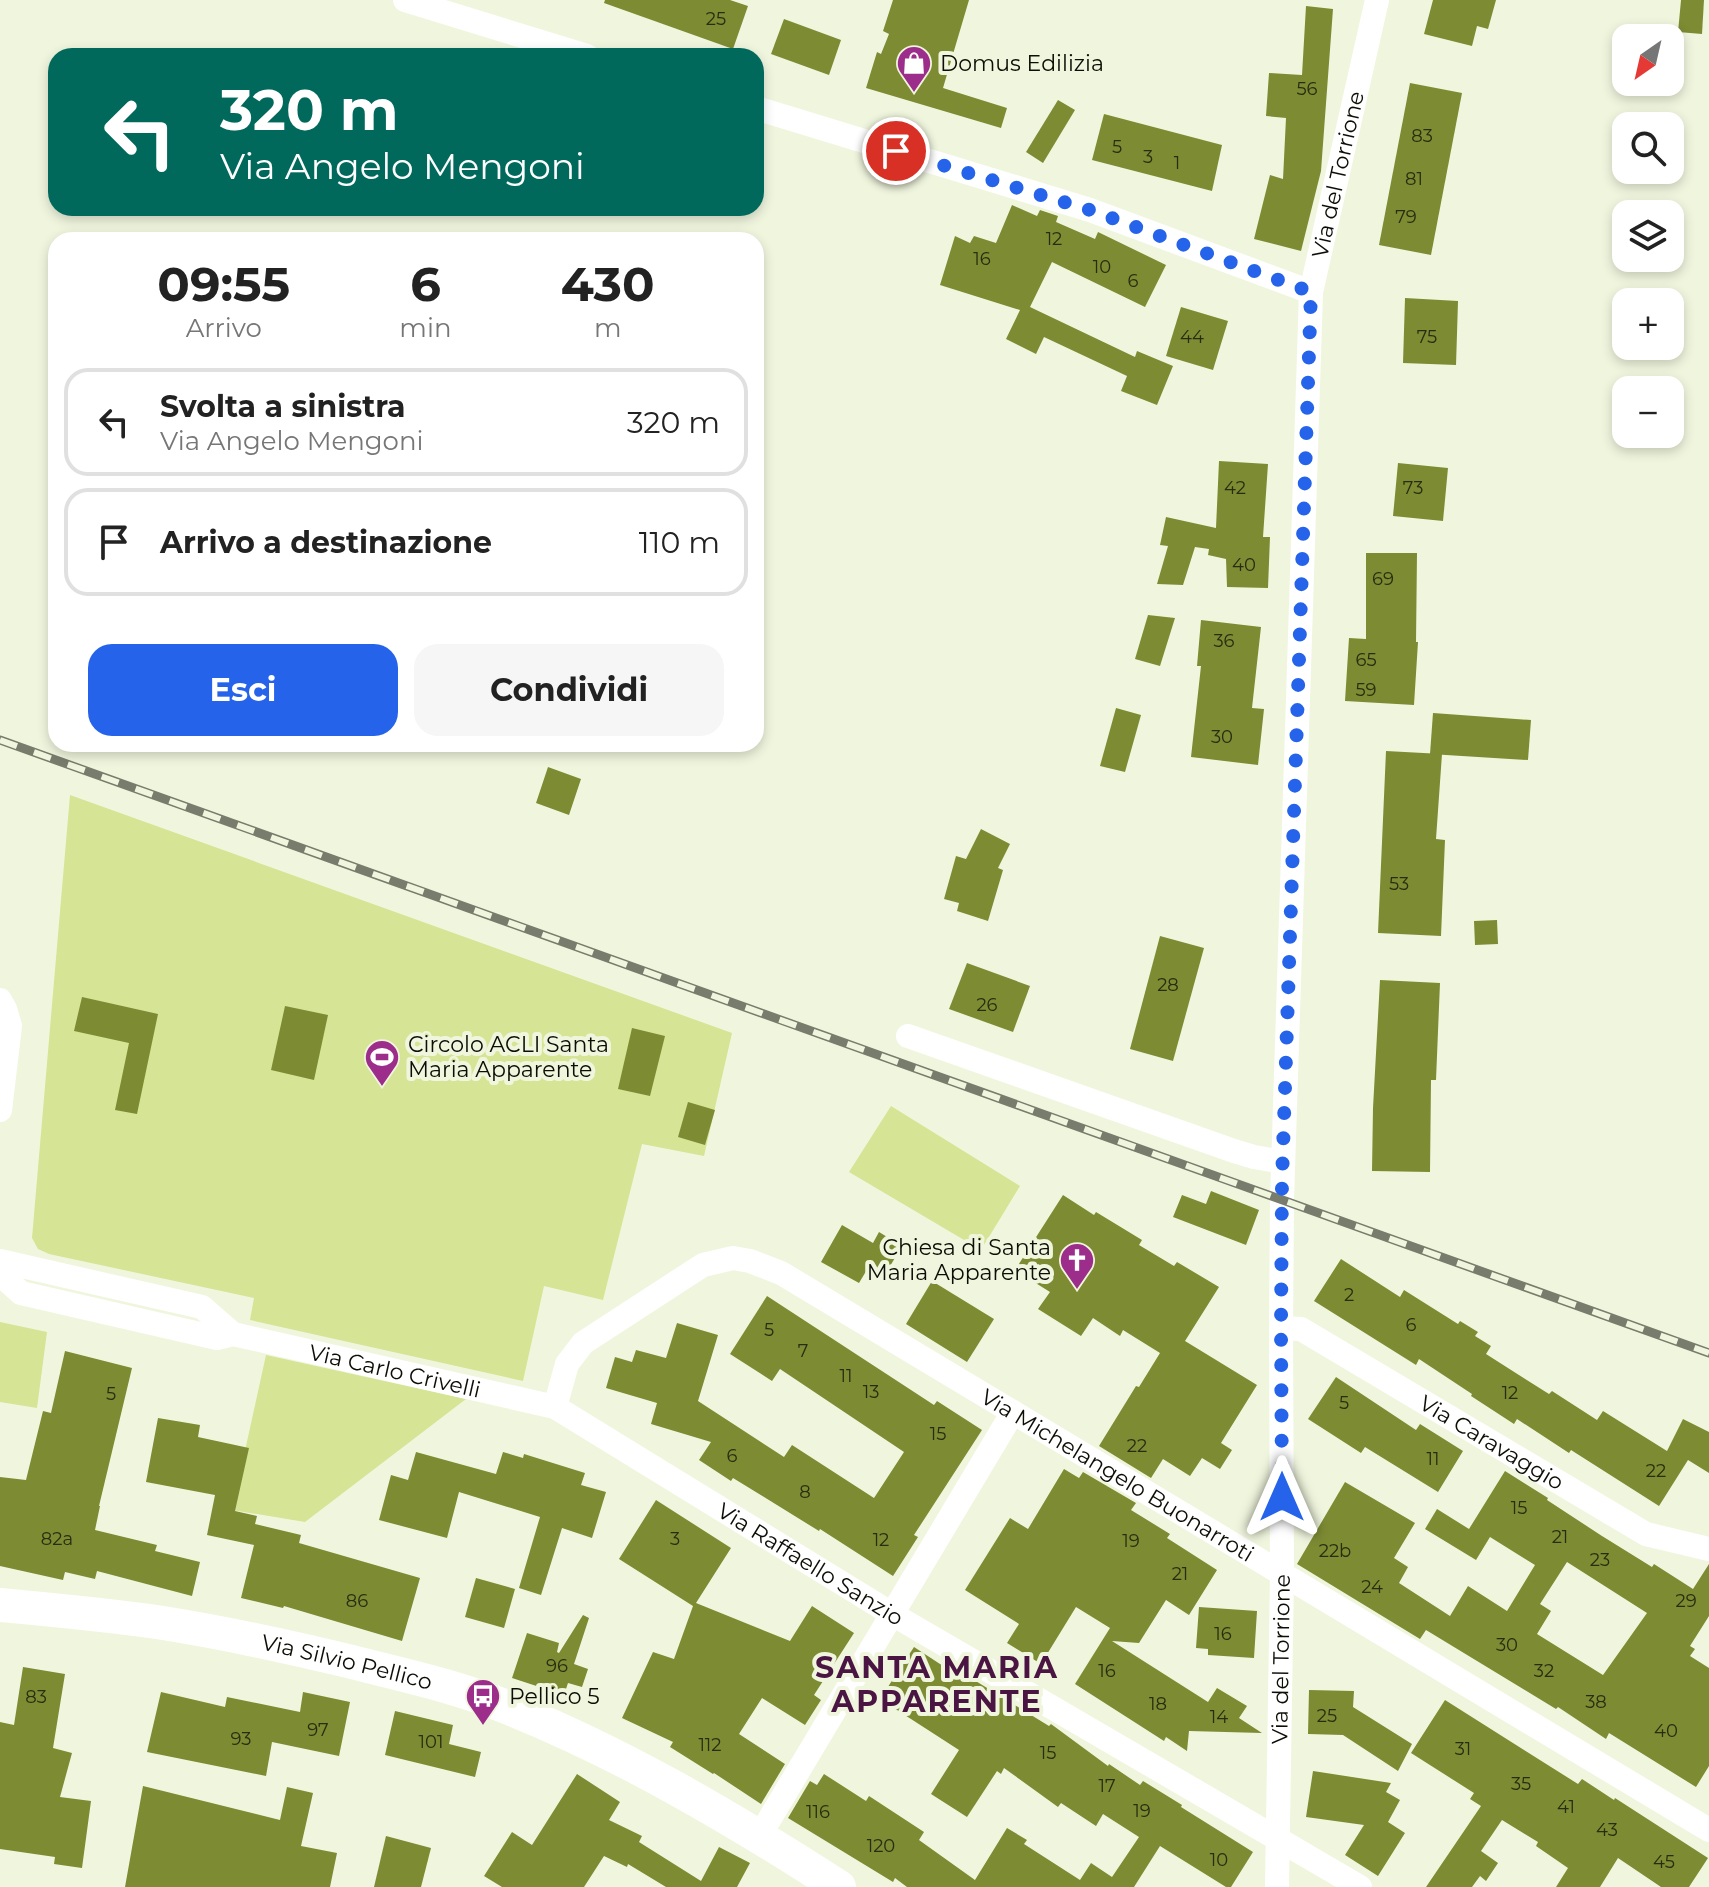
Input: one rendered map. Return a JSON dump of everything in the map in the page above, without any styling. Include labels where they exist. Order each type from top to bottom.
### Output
[{"type":"main road","name":"Via Silvio Pellico","points":[[0,1605],[162,1623],[288,1647],[428,1681],[503,1705],[627,1761],[702,1801],[839,1887]]},
{"type":"street","points":[[405,0],[561,48]]},
{"type":"street","name":"Via del Torrione","points":[[1277,1887],[1282,1574],[1283,1162],[1311,292],[1377,0]]},
{"type":"street","points":[[764,110],[1090,210],[1311,292]]},
{"type":"street","points":[[0,1000],[10,1026],[0,1110]]},
{"type":"street","points":[[908,1036],[1234,1151],[1283,1162]]},
{"type":"street","name":"Via Michelangelo Buonarroti","points":[[555,1407],[567,1364],[583,1343],[703,1265],[733,1258],[750,1261],[781,1273],[1709,1830]]},
{"type":"street","name":"Via Carlo Crivelli","points":[[0,1261],[202,1307],[233,1334]]},
{"type":"street","name":"Via Carlo Crivelli","points":[[0,1274],[21,1293],[217,1338],[233,1334],[555,1407]]},
{"type":"street","name":"Via Caravaggio","points":[[1281,1328],[1301,1329],[1646,1534],[1709,1549]]},
{"type":"street","name":"Via Raffaello Sanzio","points":[[555,1407],[892,1614],[1360,1887]]},
{"type":"street","points":[[760,1835],[1013,1412]]},
{"type":"green space","name":"Circolo ACLI Santa Maria Apparente","points":[[70,795],[732,1033],[704,1156],[642,1144],[603,1300],[544,1286],[523,1381],[250,1320],[254,1298],[49,1254],[38,1249],[32,1238]]},
{"type":"green space","points":[[891,1106],[1020,1186],[981,1250],[849,1172]]},
{"type":"green space","points":[[0,1322],[47,1332],[37,1408],[0,1402]]},
{"type":"green space","points":[[266,1355],[466,1399],[305,1522],[232,1510]]},
{"type":"building","points":[[605,0],[730,0],[748,6],[733,48],[730,48],[604,3]]},
{"type":"building","points":[[893,0],[969,0],[943,88],[1007,108],[1001,128],[866,88],[877,52],[881,54],[889,34],[883,31]]},
{"type":"building","points":[[1433,0],[1496,0],[1488,29],[1477,26],[1472,46],[1424,34]]},
{"type":"building","points":[[1681,0],[1704,0],[1702,34],[1684,32],[1684,24],[1679,24]]},
{"type":"building","points":[[1306,6],[1333,9],[1321,171],[1301,251],[1254,239],[1270,175],[1283,179],[1286,118],[1266,116],[1269,73],[1302,75]]},
{"type":"building","points":[[784,19],[841,40],[829,75],[771,54]]},
{"type":"building","points":[[1410,83],[1462,93],[1431,255],[1379,245]]},
{"type":"building","points":[[1058,100],[1075,110],[1043,163],[1026,152]]},
{"type":"building","points":[[1104,114],[1222,145],[1212,191],[1092,160]]},
{"type":"building","points":[[1012,205],[1037,216],[1040,210],[1058,216],[1056,222],[1095,239],[1098,232],[1166,265],[1145,307],[1052,262],[1030,307],[1135,357],[1137,351],[1173,366],[1157,405],[1121,391],[1127,376],[1044,337],[1036,354],[1006,339],[1020,310],[940,285],[955,236],[970,243],[974,236],[996,243]]},
{"type":"building","points":[[1405,298],[1458,301],[1456,365],[1403,363]]},
{"type":"building","points":[[1181,307],[1228,321],[1213,370],[1166,356]]},
{"type":"building","points":[[1219,461],[1268,464],[1263,537],[1270,537],[1268,588],[1227,587],[1226,559],[1208,555],[1209,549],[1195,547],[1183,585],[1157,584],[1168,546],[1160,545],[1166,517],[1216,528]]},
{"type":"building","points":[[1398,463],[1448,468],[1443,521],[1393,516]]},
{"type":"building","points":[[1366,553],[1417,553],[1418,642],[1414,705],[1345,701],[1349,638],[1366,639]]},
{"type":"building","points":[[1148,615],[1175,618],[1160,666],[1135,659]]},
{"type":"building","points":[[1201,620],[1261,627],[1252,708],[1264,709],[1258,765],[1191,757],[1201,666],[1197,666]]},
{"type":"building","points":[[1116,708],[1141,715],[1125,772],[1100,766]]},
{"type":"building","points":[[1433,713],[1531,720],[1528,760],[1430,754]]},
{"type":"building","points":[[1386,751],[1442,754],[1436,839],[1445,840],[1441,936],[1378,933]]},
{"type":"building","points":[[548,767],[581,779],[569,815],[536,803]]},
{"type":"building","points":[[981,829],[1010,844],[998,868],[1003,870],[988,921],[957,911],[959,903],[944,899],[956,856],[966,859]]},
{"type":"building","points":[[1497,920],[1498,944],[1475,945],[1474,921]]},
{"type":"building","points":[[1160,936],[1204,948],[1173,1061],[1130,1049]]},
{"type":"building","points":[[967,963],[1030,986],[1013,1032],[949,1009]]},
{"type":"building","points":[[1380,980],[1440,983],[1436,1080],[1431,1080],[1430,1172],[1372,1171]]},
{"type":"building","points":[[82,997],[158,1014],[137,1114],[115,1110],[129,1043],[74,1031]]},
{"type":"building","points":[[285,1006],[328,1015],[314,1080],[271,1070]]},
{"type":"building","points":[[632,1028],[665,1036],[650,1096],[618,1089]]},
{"type":"building","points":[[688,1102],[715,1110],[705,1145],[678,1137]]},
{"type":"building","points":[[1211,1191],[1259,1210],[1246,1245],[1173,1217],[1182,1195],[1206,1204]]},
{"type":"building","points":[[1063,1195],[1142,1240],[1139,1245],[1174,1266],[1177,1262],[1219,1287],[1185,1341],[1257,1385],[1221,1443],[1232,1450],[1220,1469],[1202,1458],[1190,1476],[1163,1459],[1151,1478],[1099,1446],[1160,1353],[1123,1330],[1120,1336],[1093,1318],[1081,1336],[1038,1309],[1050,1292],[1015,1270]]},
{"type":"building","points":[[842,1225],[873,1243],[879,1232],[902,1246],[883,1278],[868,1268],[859,1283],[821,1262]]},
{"type":"building","points":[[1341,1259],[1400,1297],[1404,1290],[1458,1324],[1460,1321],[1478,1332],[1475,1336],[1491,1346],[1486,1354],[1597,1420],[1603,1411],[1667,1451],[1683,1419],[1709,1432],[1709,1473],[1688,1460],[1659,1506],[1517,1419],[1514,1424],[1419,1359],[1416,1365],[1314,1301]]},
{"type":"building","points":[[932,1281],[994,1319],[967,1362],[906,1324]]},
{"type":"building","points":[[767,1296],[934,1405],[937,1401],[982,1430],[914,1535],[918,1537],[893,1576],[820,1529],[699,1460],[711,1442],[651,1424],[657,1403],[606,1388],[615,1357],[632,1362],[636,1350],[666,1358],[677,1323],[718,1335],[698,1401],[784,1457],[792,1445],[874,1498],[904,1452],[780,1369],[772,1381],[730,1354]]},
{"type":"building","points":[[65,1351],[132,1368],[95,1530],[157,1545],[155,1551],[200,1562],[192,1596],[97,1571],[95,1579],[65,1572],[63,1580],[0,1566],[0,1477],[26,1480],[43,1411],[51,1413]]},
{"type":"building","points":[[1336,1377],[1416,1430],[1420,1424],[1463,1451],[1438,1492],[1365,1447],[1361,1453],[1308,1419]]},
{"type":"building","points":[[158,1418],[200,1425],[198,1437],[249,1448],[235,1511],[257,1516],[255,1524],[301,1535],[299,1543],[420,1578],[402,1641],[284,1606],[241,1598],[254,1545],[207,1535],[215,1495],[146,1482]]},
{"type":"building","points":[[416,1452],[496,1474],[503,1452],[523,1458],[524,1454],[585,1473],[581,1485],[606,1492],[592,1538],[562,1528],[541,1595],[519,1588],[540,1517],[459,1492],[447,1538],[379,1520],[391,1475],[408,1480]]},
{"type":"building","points":[[1064,1469],[1079,1478],[1083,1472],[1136,1503],[1131,1510],[1170,1534],[1167,1538],[1217,1570],[1189,1615],[1166,1600],[1139,1643],[1112,1641],[1208,1702],[1217,1688],[1247,1706],[1239,1718],[1262,1733],[1189,1731],[1187,1751],[1166,1737],[1164,1741],[1075,1684],[1110,1628],[1076,1607],[1041,1664],[1007,1643],[1019,1624],[965,1590],[1010,1518],[1028,1529]]},
{"type":"building","points":[[1505,1471],[1602,1536],[1693,1589],[1709,1564],[1709,1616],[1690,1646],[1695,1649],[1690,1656],[1709,1668],[1709,1766],[1696,1787],[1609,1733],[1606,1739],[1558,1707],[1556,1709],[1426,1630],[1420,1639],[1297,1564],[1345,1482],[1415,1523],[1394,1558],[1408,1567],[1399,1583],[1450,1616],[1468,1586],[1507,1611],[1535,1565],[1490,1537],[1476,1560],[1425,1529],[1437,1509],[1469,1529]],"holes":[[[1567,1562],[1647,1613],[1603,1675],[1537,1634],[1551,1611],[1540,1604]]]},
{"type":"building","points":[[656,1500],[731,1548],[696,1603],[790,1641],[812,1606],[854,1633],[814,1695],[821,1700],[805,1725],[762,1698],[739,1734],[785,1764],[761,1804],[670,1747],[673,1742],[622,1718],[653,1652],[674,1659],[693,1606],[619,1559]]},
{"type":"building","points":[[476,1578],[515,1589],[504,1628],[465,1617]]},
{"type":"building","points":[[1199,1607],[1257,1611],[1254,1658],[1208,1655],[1208,1649],[1196,1648]]},
{"type":"building","points":[[583,1615],[589,1618],[574,1664],[588,1669],[582,1687],[568,1683],[564,1695],[512,1678],[527,1633],[559,1643],[559,1653]]},
{"type":"building","points":[[914,1647],[963,1679],[966,1675],[1049,1726],[1051,1724],[1108,1766],[1140,1785],[1143,1781],[1253,1852],[1231,1887],[1226,1887],[1160,1846],[1134,1887],[907,1887],[895,1878],[893,1882],[788,1818],[810,1781],[817,1785],[824,1774],[866,1801],[869,1796],[924,1832],[919,1840],[975,1880],[1007,1828],[1027,1840],[1024,1844],[1080,1880],[1091,1863],[1112,1877],[1139,1837],[1103,1814],[1096,1826],[1061,1803],[1058,1807],[1004,1768],[1001,1774],[997,1771],[967,1817],[931,1794],[959,1750],[880,1699]]},
{"type":"building","points":[[23,1667],[65,1674],[53,1748],[72,1753],[60,1797],[91,1801],[82,1868],[54,1864],[55,1857],[0,1849],[0,1722],[14,1725]]},
{"type":"building","points":[[1309,1690],[1354,1691],[1353,1707],[1412,1744],[1398,1771],[1343,1735],[1308,1734]]},
{"type":"building","points":[[161,1692],[225,1707],[227,1697],[300,1712],[303,1692],[350,1702],[339,1756],[272,1742],[266,1776],[147,1752]]},
{"type":"building","points":[[1445,1700],[1578,1784],[1582,1779],[1615,1798],[1708,1858],[1689,1887],[1661,1887],[1618,1858],[1600,1887],[1556,1887],[1568,1868],[1536,1846],[1538,1842],[1502,1820],[1481,1851],[1498,1863],[1486,1881],[1480,1876],[1472,1887],[1426,1887],[1481,1806],[1470,1799],[1474,1793],[1411,1753]]},
{"type":"building","points":[[395,1711],[453,1725],[449,1744],[481,1752],[475,1777],[385,1755]]},
{"type":"building","points":[[1313,1771],[1391,1783],[1386,1792],[1400,1800],[1388,1822],[1405,1833],[1378,1876],[1345,1855],[1364,1825],[1306,1817]]},
{"type":"building","points":[[577,1774],[620,1802],[609,1820],[642,1836],[639,1842],[701,1881],[719,1847],[750,1863],[737,1887],[666,1887],[628,1864],[627,1867],[604,1856],[584,1887],[502,1887],[484,1876],[512,1832],[532,1845]]},
{"type":"building","points":[[143,1786],[280,1820],[287,1787],[313,1793],[301,1846],[337,1853],[330,1887],[125,1887]]},
{"type":"building","points":[[386,1836],[431,1848],[421,1887],[374,1887]]},
{"type":"railway","points":[[0,740],[1709,1353]]},
{"type":"place","name":"Domus Edilizia","points":[[914,94]]},
{"type":"place","name":"Circolo ACLI Santa Maria Apparente","points":[[382,1088]]},
{"type":"place","name":"Chiesa di Santa Maria Apparente","points":[[1077,1291]]},
{"type":"place","name":"Pellico 5","points":[[483,1727]]},
{"type":"district","name":"SANTA MARIA APPARENTE","points":[[937,1684]]},
{"type":"route","points":[[896,151],[1090,210],[1311,292],[1282,1181],[1282,1497]]}]
